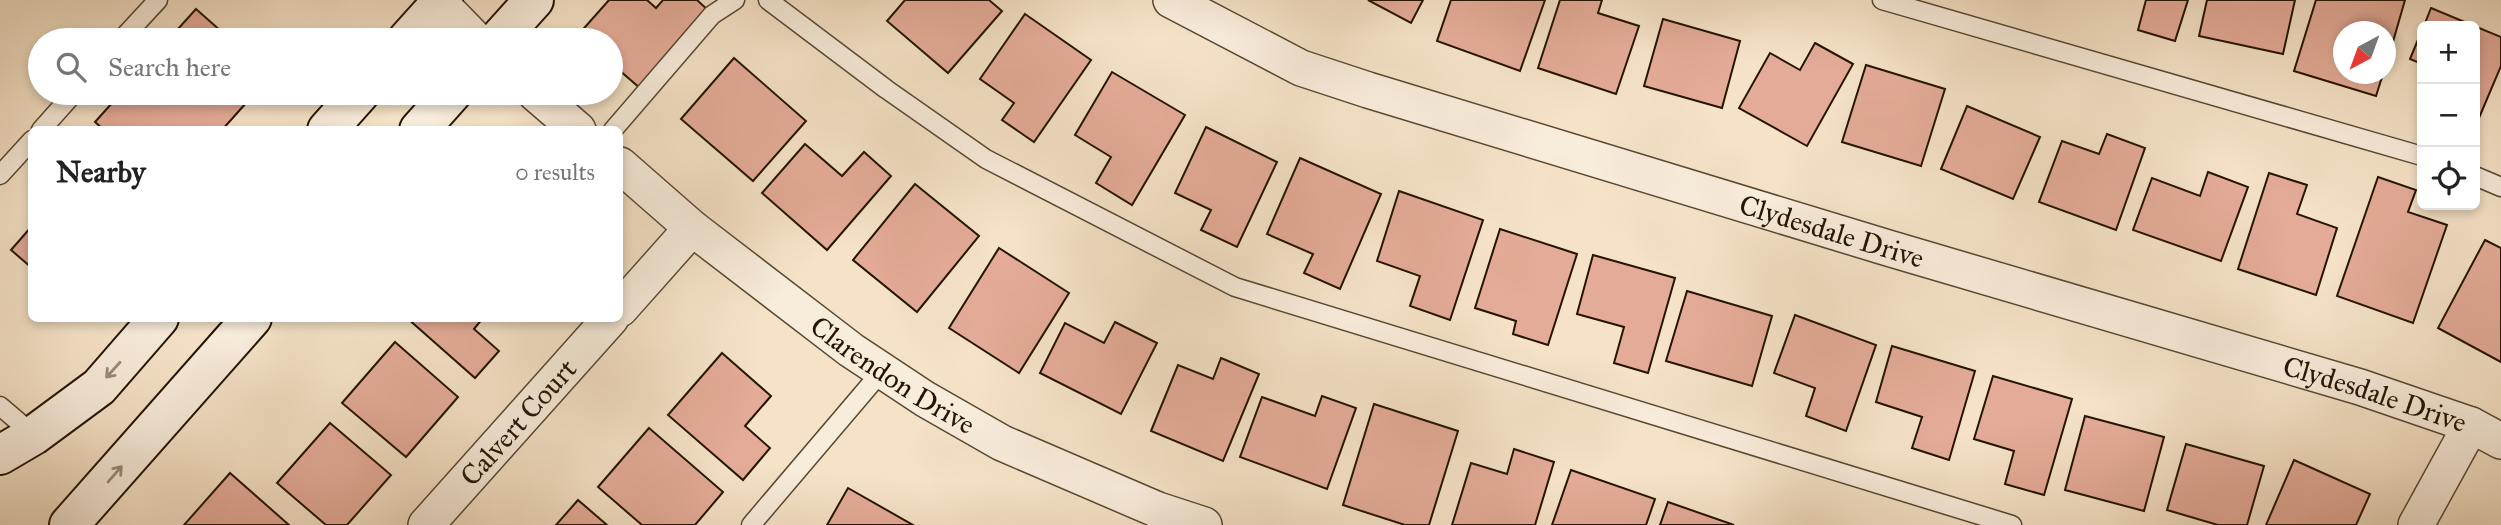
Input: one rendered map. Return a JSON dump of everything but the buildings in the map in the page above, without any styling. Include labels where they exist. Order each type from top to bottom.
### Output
[{"type":"main road","points":[[509,28],[534,0]]},
{"type":"main road","points":[[417,28],[439,1]]},
{"type":"main road","points":[[331,126],[349,105]]},
{"type":"main road","points":[[423,126],[441,105]]},
{"type":"main road","points":[[0,455],[34,435],[99,387],[156,322]]},
{"type":"main road","points":[[69,525],[248,322]]},
{"type":"street","name":"Clydesdale Drive","points":[[1171,0],[1301,68],[1888,248],[2360,387],[2471,425],[2501,441]]},
{"type":"street","points":[[439,1],[465,28]]},
{"type":"street","points":[[549,105],[573,126]]},
{"type":"street","name":"Clarendon Drive","points":[[623,168],[692,228],[851,350],[925,399],[1002,443],[1158,509],[1203,525]]},
{"type":"street","points":[[623,306],[692,228]]},
{"type":"street","name":"Calvert Court","points":[[426,525],[607,322]]},
{"type":"street","points":[[2416,525],[2471,425]]},
{"type":"lane","points":[[132,28],[158,0]]},
{"type":"lane","points":[[616,126],[712,15],[735,0]]},
{"type":"lane","points":[[768,0],[886,89],[986,159],[1235,287],[2012,525]]},
{"type":"lane","points":[[1882,0],[2417,155]]},
{"type":"lane","points":[[45,126],[63,105]]},
{"type":"lane","points":[[0,175],[28,144]]},
{"type":"lane","points":[[2480,178],[2501,187]]},
{"type":"lane","points":[[751,525],[882,371]]},
{"type":"lane","points":[[0,407],[34,435]]}]
